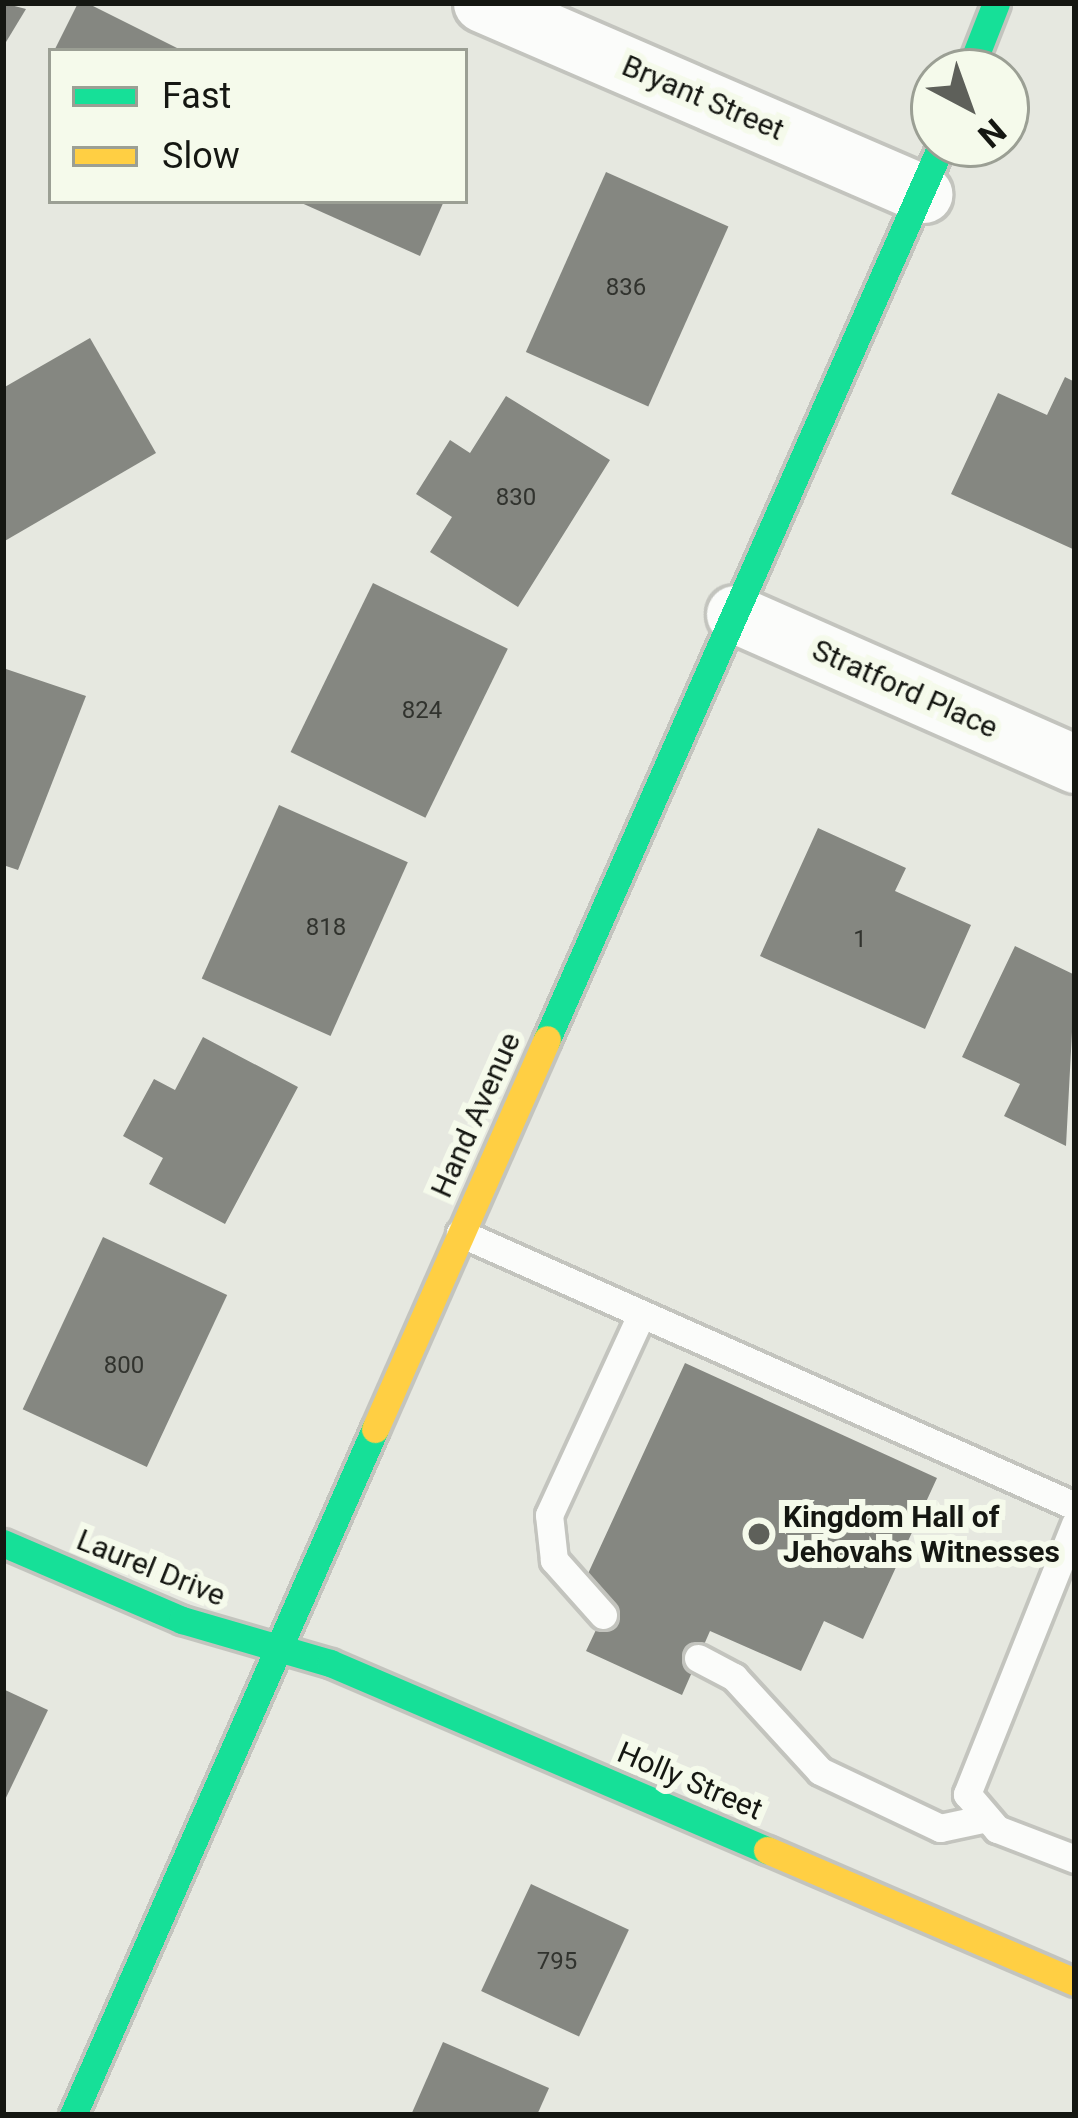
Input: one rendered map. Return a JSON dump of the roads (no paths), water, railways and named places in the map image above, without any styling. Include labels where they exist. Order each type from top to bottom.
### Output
[{"type":"street","name":"Bryant Street","points":[[482,3],[933,169]]},
{"type":"street","points":[[978,48],[996,3]]},
{"type":"street","name":"Hand Avenue","points":[[73,2115],[933,169]]},
{"type":"street","name":"Stratford Place","points":[[735,614],[1075,764]]},
{"type":"street","name":"Laurel Drive","points":[[3,1543],[276,1651]]},
{"type":"street","name":"Holly Street","points":[[276,1651],[330,1663],[1075,1982]]},
{"type":"lane","points":[[460,1233],[1075,1506]]},
{"type":"lane","points":[[603,1615],[554,1560],[548,1515],[640,1316]]},
{"type":"lane","points":[[1075,1523],[967,1794],[987,1818],[1075,1859]]},
{"type":"lane","points":[[698,1658],[734,1677],[820,1772],[940,1828],[987,1818]]},
{"type":"place","name":"Kingdom Hall of Jehovahs Witnesses","points":[[759,1534]]}]
